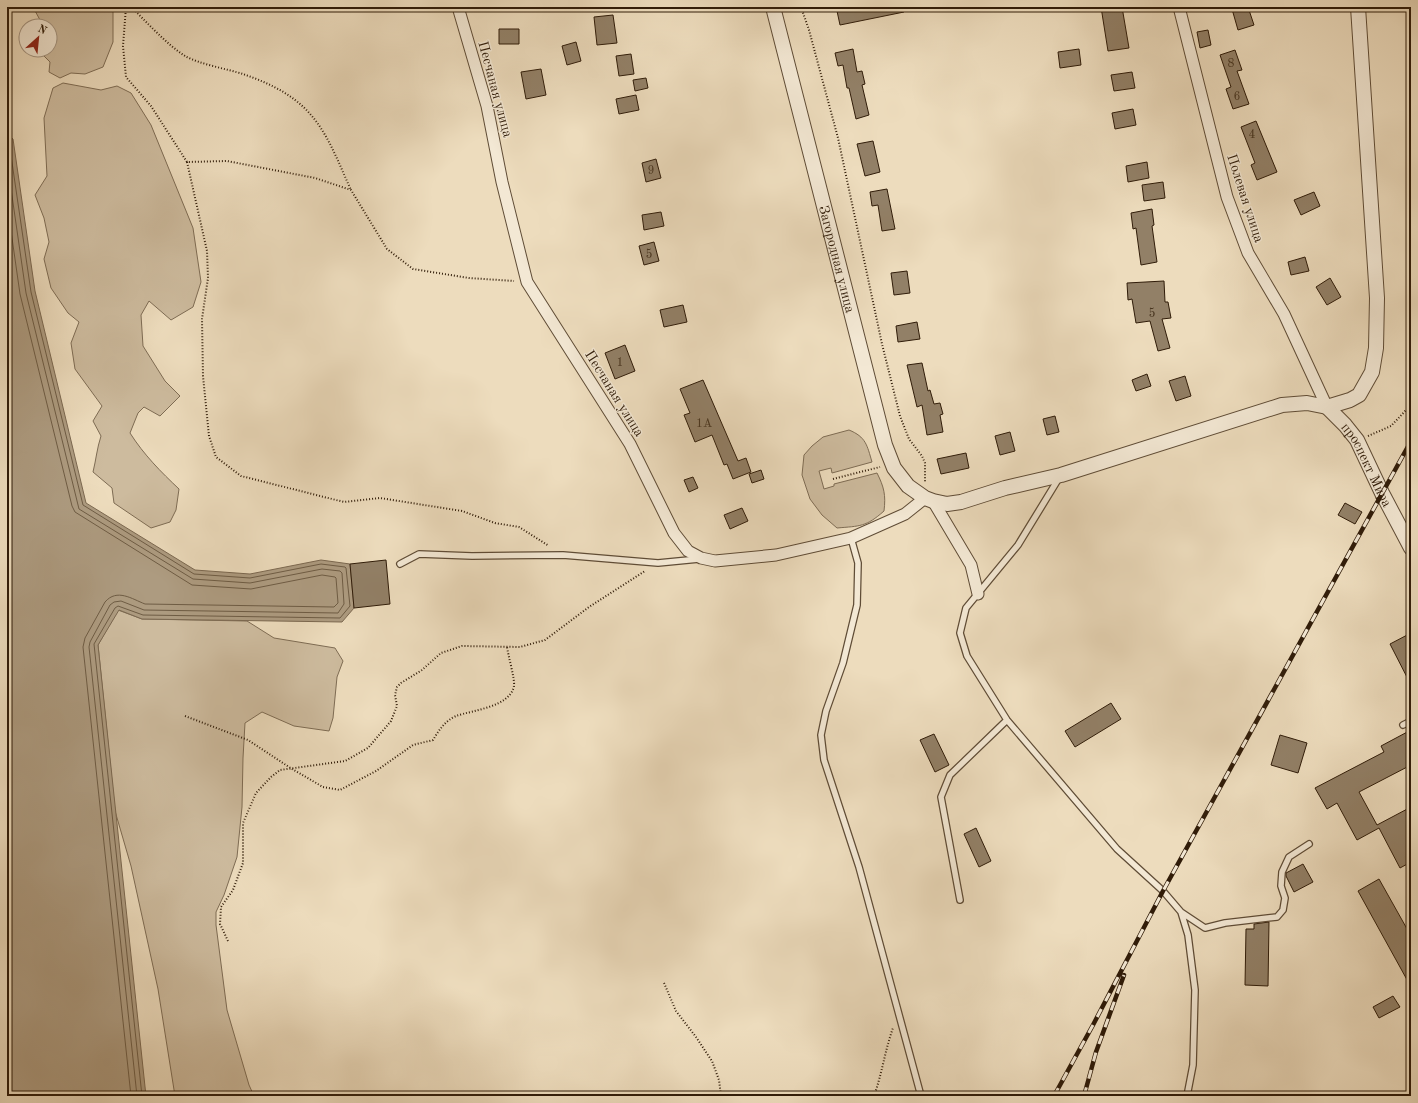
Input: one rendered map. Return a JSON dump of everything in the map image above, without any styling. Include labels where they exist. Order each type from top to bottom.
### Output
[{"type":"street","name":"Песчаная улица","points":[[458,7],[487,106],[502,182],[527,282],[630,444],[674,533],[688,551],[701,558],[715,561],[776,555],[852,538],[905,514],[929,499]]},
{"type":"street","name":"Загородная улица","points":[[773,7],[885,445],[893,464],[908,486],[929,499]]},
{"type":"street","name":"Полевая улица","points":[[1178,7],[1229,204],[1248,253],[1284,314],[1326,407]]},
{"type":"street","points":[[929,499],[947,504],[961,502],[1005,488],[1061,475],[1282,405],[1307,403],[1326,407],[1350,400],[1359,395],[1372,372],[1376,348],[1377,298],[1358,7]]},
{"type":"street","name":"проспект Мира","points":[[1326,407],[1345,425],[1357,440],[1382,493],[1411,548]]},
{"type":"street","points":[[929,499],[971,565],[978,594]]},
{"type":"lane","points":[[1061,475],[1018,545],[966,608],[960,633],[967,656],[1007,720],[1118,850],[1163,891],[1181,912],[1205,928],[1225,923],[1277,917],[1283,910],[1284,898],[1281,886],[1282,872],[1289,857],[1309,844]]},
{"type":"lane","points":[[852,538],[858,563],[857,605],[843,663],[826,711],[821,735],[824,760],[859,867],[921,1096]]},
{"type":"lane","points":[[400,564],[419,554],[472,556],[563,554],[658,563],[701,558]]},
{"type":"lane","points":[[960,900],[942,797],[950,775],[1007,720]]},
{"type":"lane","points":[[1403,725],[1411,721]]},
{"type":"lane","points":[[1181,912],[1188,935],[1195,990],[1193,1065],[1187,1096]]},
{"type":"path","points":[[126,7],[123,46],[126,77],[151,106],[187,162],[207,251],[208,278],[202,318],[203,376],[209,436],[216,457],[242,476],[344,502],[380,498],[462,511],[495,523],[518,527],[563,554]]},
{"type":"path","points":[[131,7],[160,35],[186,56],[244,74],[274,87],[300,104],[318,124],[332,148],[351,190],[387,249],[413,268],[469,278],[527,282]]},
{"type":"path","points":[[801,7],[810,30],[838,138],[882,344],[900,416],[909,439],[922,456],[925,463],[929,499]]},
{"type":"path","points":[[187,162],[227,161],[315,178],[351,190]]},
{"type":"path","points":[[1357,440],[1391,426],[1408,408],[1411,402]]},
{"type":"path","points":[[833,479],[893,464]]},
{"type":"path","points":[[228,940],[220,924],[221,907],[233,890],[243,863],[243,823],[256,793],[271,777],[280,770],[345,761],[368,748],[391,721],[397,706],[395,695],[396,687],[422,670],[441,653],[462,646],[520,647],[545,640],[589,608],[658,563]]},
{"type":"path","points":[[185,716],[248,740],[292,769],[323,787],[340,790],[376,771],[413,745],[433,740],[442,726],[455,717],[492,706],[510,696],[514,686],[507,647]]},
{"type":"path","points":[[664,982],[676,1011],[712,1061],[719,1080],[721,1096]]},
{"type":"path","points":[[874,1096],[879,1082],[885,1051],[894,1023],[899,1015]]},
{"type":"shaded area","points":[[33,7],[113,7],[113,42],[103,67],[85,74],[71,73],[60,78],[49,72],[50,62],[46,58],[58,58],[58,18],[39,18]]},
{"type":"shaded area","points":[[63,83],[101,90],[117,86],[131,93],[151,125],[193,228],[201,282],[193,307],[171,320],[149,301],[141,315],[143,346],[165,381],[180,396],[160,416],[144,407],[138,413],[130,433],[153,463],[179,489],[176,510],[170,522],[151,528],[114,503],[112,488],[93,472],[101,436],[93,421],[102,406],[75,369],[71,343],[79,322],[68,313],[51,288],[44,259],[49,242],[44,218],[35,195],[47,176],[44,118],[53,88]]},
{"type":"shaded area","points":[[849,430],[865,442],[872,462],[832,473],[831,468],[819,471],[824,489],[834,486],[834,484],[877,473],[884,491],[884,511],[862,525],[837,528],[822,515],[810,499],[802,475],[804,455],[823,437]]},
{"type":"shaded area","points":[[118,610],[142,619],[247,621],[274,638],[335,648],[343,661],[337,677],[333,718],[329,731],[294,726],[262,712],[245,723],[242,807],[237,857],[224,895],[216,912],[216,925],[227,1010],[249,1085],[254,1096],[175,1096],[158,989],[131,866],[115,811],[98,645]]},
{"type":"water","points":[[7,135],[13,139],[35,291],[86,503],[195,570],[250,574],[321,560],[350,564],[354,608],[342,622],[142,619],[119,610],[98,645],[146,1096],[7,1096]]},
{"type":"building","points":[[858,7],[904,7],[904,12],[840,25],[837,11]]},
{"type":"building","points":[[1101,7],[1122,7],[1129,48],[1108,51]]},
{"type":"building","points":[[1248,7],[1254,25],[1238,30],[1232,9]]},
{"type":"building","points":[[613,15],[617,43],[597,45],[594,17]]},
{"type":"building","points":[[499,29],[519,29],[519,44],[499,44]]},
{"type":"building","points":[[1208,30],[1211,45],[1200,48],[1197,32]]},
{"type":"building","points":[[576,42],[581,61],[567,65],[562,46]]},
{"type":"building","points":[[853,49],[857,72],[862,71],[865,84],[862,85],[869,115],[856,119],[849,88],[847,88],[843,65],[838,66],[835,53]]},
{"type":"building","points":[[1079,49],[1081,65],[1060,68],[1058,52]]},
{"type":"building","points":[[1235,50],[1242,70],[1237,71],[1249,104],[1233,109],[1226,89],[1231,87],[1220,55]]},
{"type":"building","points":[[631,54],[634,74],[619,76],[616,56]]},
{"type":"building","points":[[541,69],[546,95],[526,99],[521,72]]},
{"type":"building","points":[[1132,72],[1135,88],[1114,91],[1111,75]]},
{"type":"building","points":[[646,78],[648,88],[635,91],[633,80]]},
{"type":"building","points":[[636,95],[639,110],[619,114],[616,99]]},
{"type":"building","points":[[1133,109],[1136,125],[1115,129],[1112,113]]},
{"type":"building","points":[[1256,121],[1277,172],[1257,180],[1251,165],[1255,163],[1241,127]]},
{"type":"building","points":[[873,141],[880,172],[865,176],[857,144]]},
{"type":"building","points":[[656,159],[661,178],[646,182],[642,163]]},
{"type":"building","points":[[1147,162],[1149,178],[1128,182],[1126,166]]},
{"type":"building","points":[[1163,182],[1165,198],[1144,201],[1142,185]]},
{"type":"building","points":[[887,189],[895,229],[882,231],[878,205],[872,206],[870,192]]},
{"type":"building","points":[[1314,192],[1320,206],[1301,215],[1294,200]]},
{"type":"building","points":[[1152,209],[1154,225],[1152,226],[1157,262],[1141,265],[1136,228],[1133,229],[1131,213]]},
{"type":"building","points":[[661,212],[664,226],[644,230],[642,215]]},
{"type":"building","points":[[654,242],[659,261],[644,265],[639,246]]},
{"type":"building","points":[[1305,257],[1309,271],[1291,275],[1288,262]]},
{"type":"building","points":[[907,271],[910,293],[894,295],[891,273]]},
{"type":"building","points":[[1330,278],[1341,297],[1327,305],[1316,287]]},
{"type":"building","points":[[1164,281],[1165,302],[1168,302],[1171,318],[1162,319],[1170,348],[1158,351],[1150,321],[1136,323],[1132,299],[1128,300],[1127,283]]},
{"type":"building","points":[[683,305],[687,322],[664,327],[660,310]]},
{"type":"building","points":[[917,322],[920,339],[898,342],[896,326]]},
{"type":"building","points":[[625,345],[635,371],[615,379],[605,353]]},
{"type":"building","points":[[922,363],[928,391],[930,390],[934,404],[940,403],[943,414],[940,415],[943,432],[927,435],[922,405],[917,407],[907,365]]},
{"type":"building","points":[[1147,374],[1151,386],[1136,391],[1132,380]]},
{"type":"building","points":[[1185,376],[1191,396],[1176,401],[1169,381]]},
{"type":"building","points":[[703,380],[738,461],[746,458],[751,472],[733,479],[727,464],[724,465],[712,435],[695,442],[684,415],[690,413],[680,389]]},
{"type":"building","points":[[1055,416],[1059,432],[1047,435],[1043,419]]},
{"type":"building","points":[[1010,432],[1015,451],[1000,455],[995,436]]},
{"type":"building","points":[[966,453],[969,468],[941,474],[937,459]]},
{"type":"building","points":[[761,470],[764,479],[752,483],[749,474]]},
{"type":"building","points":[[693,477],[698,488],[689,492],[684,480]]},
{"type":"building","points":[[1345,503],[1362,512],[1355,524],[1338,515]]},
{"type":"building","points":[[742,508],[748,521],[730,529],[724,515]]},
{"type":"building","points":[[386,560],[390,604],[354,608],[350,564]]},
{"type":"building","points":[[1411,633],[1411,685],[1390,644]]},
{"type":"building","points":[[1111,703],[1121,719],[1075,747],[1065,731]]},
{"type":"building","points":[[1411,730],[1411,765],[1359,792],[1377,825],[1411,807],[1411,862],[1400,868],[1379,828],[1357,840],[1337,803],[1327,809],[1315,788],[1384,752],[1381,746]]},
{"type":"building","points":[[934,734],[949,765],[935,772],[920,740]]},
{"type":"building","points":[[1280,735],[1307,743],[1298,773],[1271,765]]},
{"type":"building","points":[[976,828],[991,861],[979,867],[964,834]]},
{"type":"building","points":[[1303,864],[1313,882],[1294,892],[1286,873]]},
{"type":"building","points":[[1379,879],[1411,936],[1411,987],[1358,891]]},
{"type":"building","points":[[1269,922],[1268,986],[1245,985],[1246,929],[1254,929],[1254,924]]},
{"type":"building","points":[[1393,996],[1400,1007],[1379,1018],[1373,1007]]},
{"type":"railway","points":[[1054,1096],[1163,891],[1411,441]]},
{"type":"railway","points":[[1084,1096],[1096,1052],[1124,975]]}]
